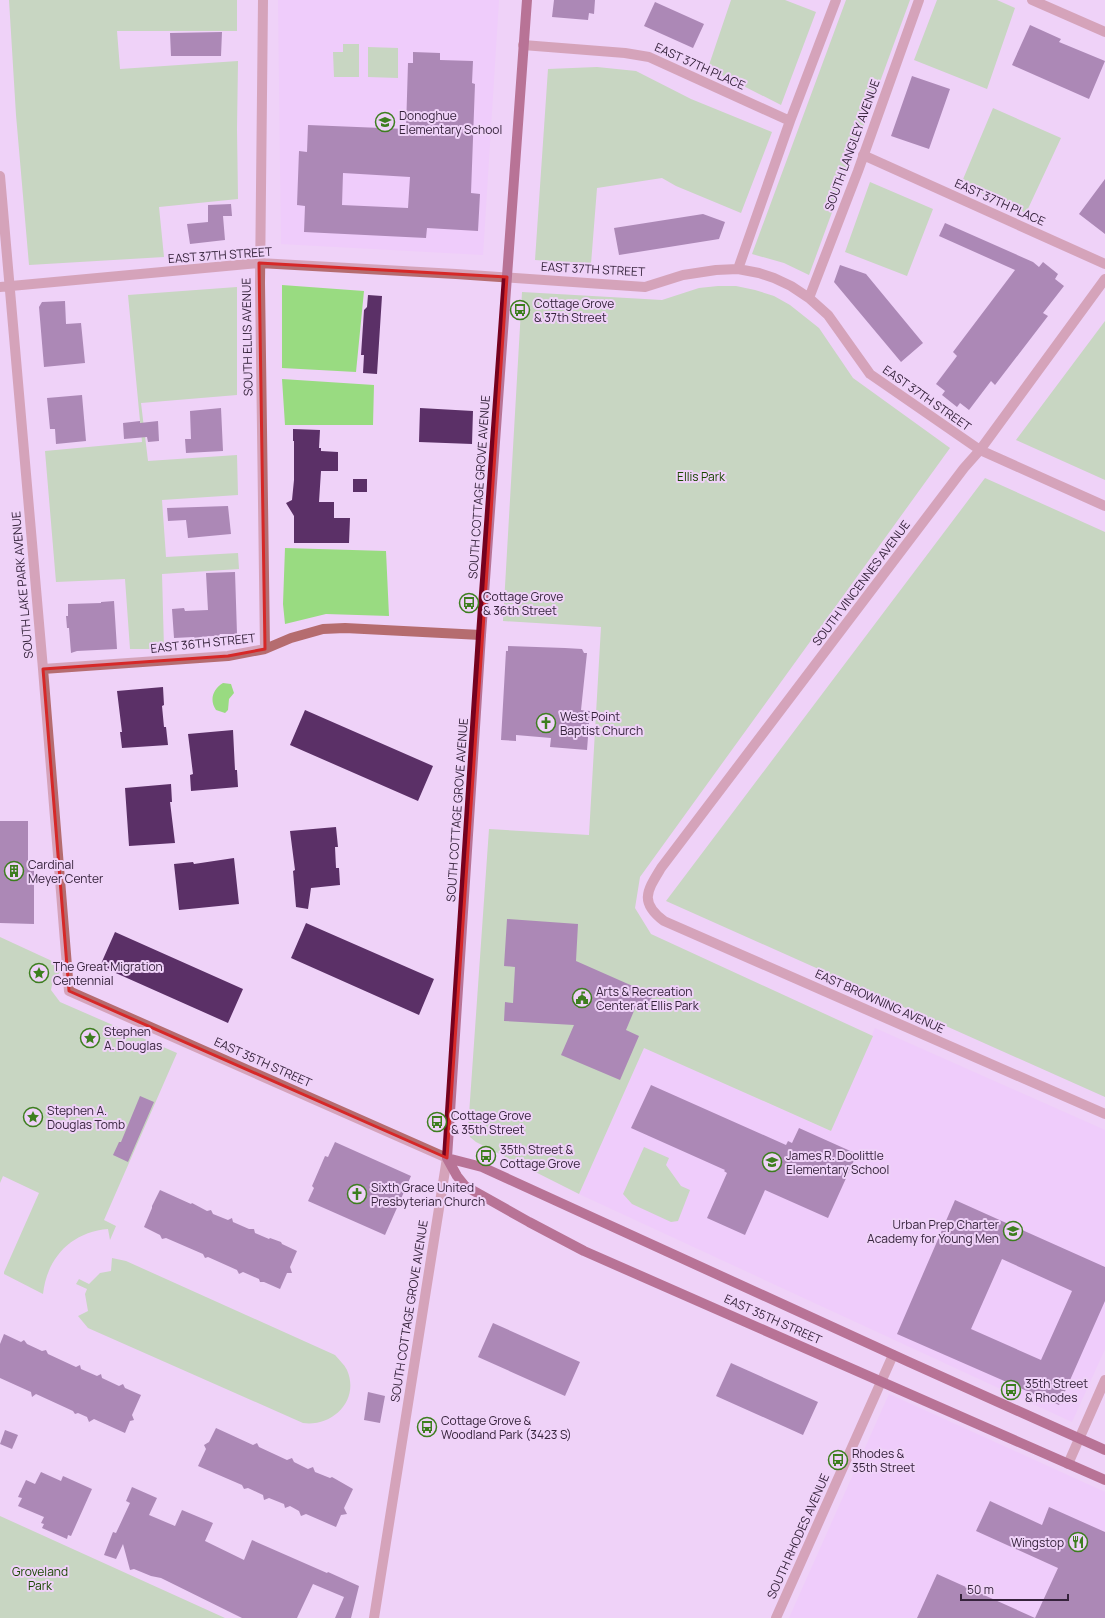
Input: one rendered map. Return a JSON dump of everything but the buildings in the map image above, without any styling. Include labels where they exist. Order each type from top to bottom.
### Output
[{"type":"main road","name":"SOUTH COTTAGE GROVE AVENUE","points":[[447,1158],[481,635],[527,0]]},
{"type":"main road","name":"EAST 35TH STREET","points":[[447,1158],[482,1167],[1105,1450]]},
{"type":"main road","name":"EAST 35TH STREET","points":[[447,1158],[457,1176],[465,1186],[554,1236],[584,1251],[1105,1480]]},
{"type":"street","name":"SOUTH ELLIS AVENUE","points":[[262,0],[260,263],[265,649]]},
{"type":"street","points":[[738,269],[790,121],[836,0]]},
{"type":"street","name":"SOUTH LANGLEY AVENUE","points":[[809,298],[919,0]]},
{"type":"street","points":[[1032,0],[1105,32]]},
{"type":"street","name":"EAST 37TH PLACE","points":[[523,45],[625,53],[649,57],[790,121]]},
{"type":"street","name":"EAST 37TH PLACE","points":[[863,155],[1105,264]]},
{"type":"street","name":"SOUTH LAKE PARK AVENUE","points":[[0,176],[4,287],[43,670],[69,991]]},
{"type":"street","name":"EAST 37TH STREET","points":[[4,287],[260,263],[507,277],[645,287],[683,275],[716,270],[738,269],[774,278],[791,286],[809,298],[828,315],[870,374],[980,450],[1105,506]]},
{"type":"street","name":"SOUTH VINCENNES AVENUE","points":[[650,906],[647,895],[650,886],[661,868],[964,468],[980,450],[1105,279]]},
{"type":"street","name":"EAST 36TH STREET","points":[[43,670],[228,656],[265,649],[291,638],[323,630],[345,628],[481,635]]},
{"type":"street","name":"EAST BROWNING AVENUE","points":[[650,906],[655,914],[664,921],[1105,1114]]},
{"type":"street","name":"EAST 35TH STREET","points":[[69,991],[447,1158]]},
{"type":"street","name":"SOUTH COTTAGE GROVE AVENUE","points":[[374,1618],[447,1158]]},
{"type":"street","name":"SOUTH RHODES AVENUE","points":[[776,1618],[893,1355]]},
{"type":"street","points":[[1068,1464],[1105,1380]]},
{"type":"highlighted area","points":[[259,263],[507,277],[447,1158],[69,991],[43,669],[228,656],[265,649]]},
{"type":"shaded area","name":"Donoghue Elementary School","points":[[278,0],[499,0],[483,255],[281,244]]},
{"type":"shaded area","points":[[875,1028],[1105,1130],[1105,1349],[1072,1422],[579,1194],[644,1048],[830,1131]]},
{"type":"shaded area","points":[[889,1394],[1105,1492],[1105,1618],[789,1618]]},
{"type":"green space","points":[[9,0],[237,0],[237,31],[117,31],[120,69],[238,61],[238,199],[159,207],[164,257],[29,265],[16,115]]},
{"type":"green space","points":[[731,0],[785,0],[816,12],[781,105],[708,68]]},
{"type":"green space","points":[[846,0],[910,0],[809,275],[784,263],[752,254]]},
{"type":"green space","points":[[937,0],[997,0],[1015,8],[987,89],[914,60]]},
{"type":"green space","points":[[343,44],[359,44],[359,77],[334,77],[333,52],[343,52]]},
{"type":"green space","points":[[368,47],[398,48],[398,78],[368,77]]},
{"type":"green space","points":[[597,67],[636,71],[691,99],[772,132],[741,213],[676,186],[662,178],[597,188],[591,264],[535,260],[548,69]]},
{"type":"green space","points":[[993,108],[1061,138],[1026,213],[961,184]]},
{"type":"green space","points":[[870,182],[933,209],[907,276],[845,252]]},
{"type":"green space","points":[[282,285],[364,291],[356,372],[282,368]]},
{"type":"green space","name":"Ellis Park","points":[[736,286],[755,290],[774,296],[790,305],[819,328],[853,378],[950,448],[640,877],[635,908],[651,934],[873,1036],[831,1131],[644,1048],[579,1194],[476,1142],[470,1137],[468,1129],[489,829],[589,835],[601,627],[503,621],[522,292],[662,300],[699,288]]},
{"type":"green space","points":[[237,287],[237,395],[141,403],[148,461],[237,455],[238,495],[162,500],[166,557],[238,553],[239,569],[162,574],[164,649],[130,649],[125,579],[56,582],[45,451],[142,442],[128,295]]},
{"type":"green space","points":[[1105,321],[1105,480],[1016,440]]},
{"type":"green space","points":[[282,379],[374,385],[373,425],[285,425]]},
{"type":"green space","points":[[985,478],[1105,532],[1105,1097],[666,901]]},
{"type":"green space","points":[[285,548],[386,551],[389,616],[326,614],[285,624],[283,604]]},
{"type":"green space","points":[[223,683],[231,684],[234,693],[229,699],[228,710],[225,713],[216,710],[213,702],[213,695],[217,688]]},
{"type":"green space","points":[[0,937],[65,967],[53,980],[51,990],[60,1002],[177,1053],[104,1220],[116,1226],[110,1240],[108,1229],[83,1235],[72,1241],[56,1258],[45,1281],[43,1294],[4,1274],[39,1193],[3,1176],[0,1183]]},
{"type":"green space","points":[[644,1147],[669,1158],[666,1165],[681,1186],[690,1190],[678,1221],[671,1222],[632,1204],[623,1194]]},
{"type":"green space","points":[[112,1258],[126,1261],[335,1355],[346,1368],[350,1381],[350,1392],[347,1401],[334,1416],[324,1421],[303,1423],[88,1328],[78,1316],[88,1311],[85,1294],[87,1289],[76,1284],[79,1279],[89,1284],[100,1273],[111,1271]]},
{"type":"green space","name":"Groveland Park","points":[[0,1516],[225,1618],[0,1618]]},
{"type":"place","name":"Donoghue Elementary School","points":[[385,122]]},
{"type":"place","name":"Cottage Grove & 37th Street","points":[[520,310]]},
{"type":"place","name":"Cottage Grove & 36th Street","points":[[469,603]]},
{"type":"place","name":"West Point Baptist Church","points":[[546,723]]},
{"type":"place","name":"Cardinal Meyer Center","points":[[14,871]]},
{"type":"place","name":"The Great Migration Centennial","points":[[39,973]]},
{"type":"place","name":"Arts & Recreation Center at Ellis Park","points":[[582,998]]},
{"type":"place","name":"Stephen A. Douglas","points":[[90,1038]]},
{"type":"place","name":"Stephen A. Douglas Tomb","points":[[33,1117]]},
{"type":"place","name":"Cottage Grove & 35th Street","points":[[437,1122]]},
{"type":"place","name":"35th Street & Cottage Grove","points":[[486,1156]]},
{"type":"place","name":"James R. Doolittle Elementary School","points":[[772,1162]]},
{"type":"place","name":"Sixth Grace United Presbyterian Church","points":[[357,1194]]},
{"type":"place","name":"Urban Prep Charter Academy for Young Men","points":[[1013,1231]]},
{"type":"place","name":"35th Street & Rhodes","points":[[1011,1390]]},
{"type":"place","name":"Cottage Grove & Woodland Park (3423 S)","points":[[427,1427]]},
{"type":"place","name":"Rhodes & 35th Street","points":[[838,1460]]},
{"type":"place","name":"Wingstop","points":[[1078,1542]]}]
